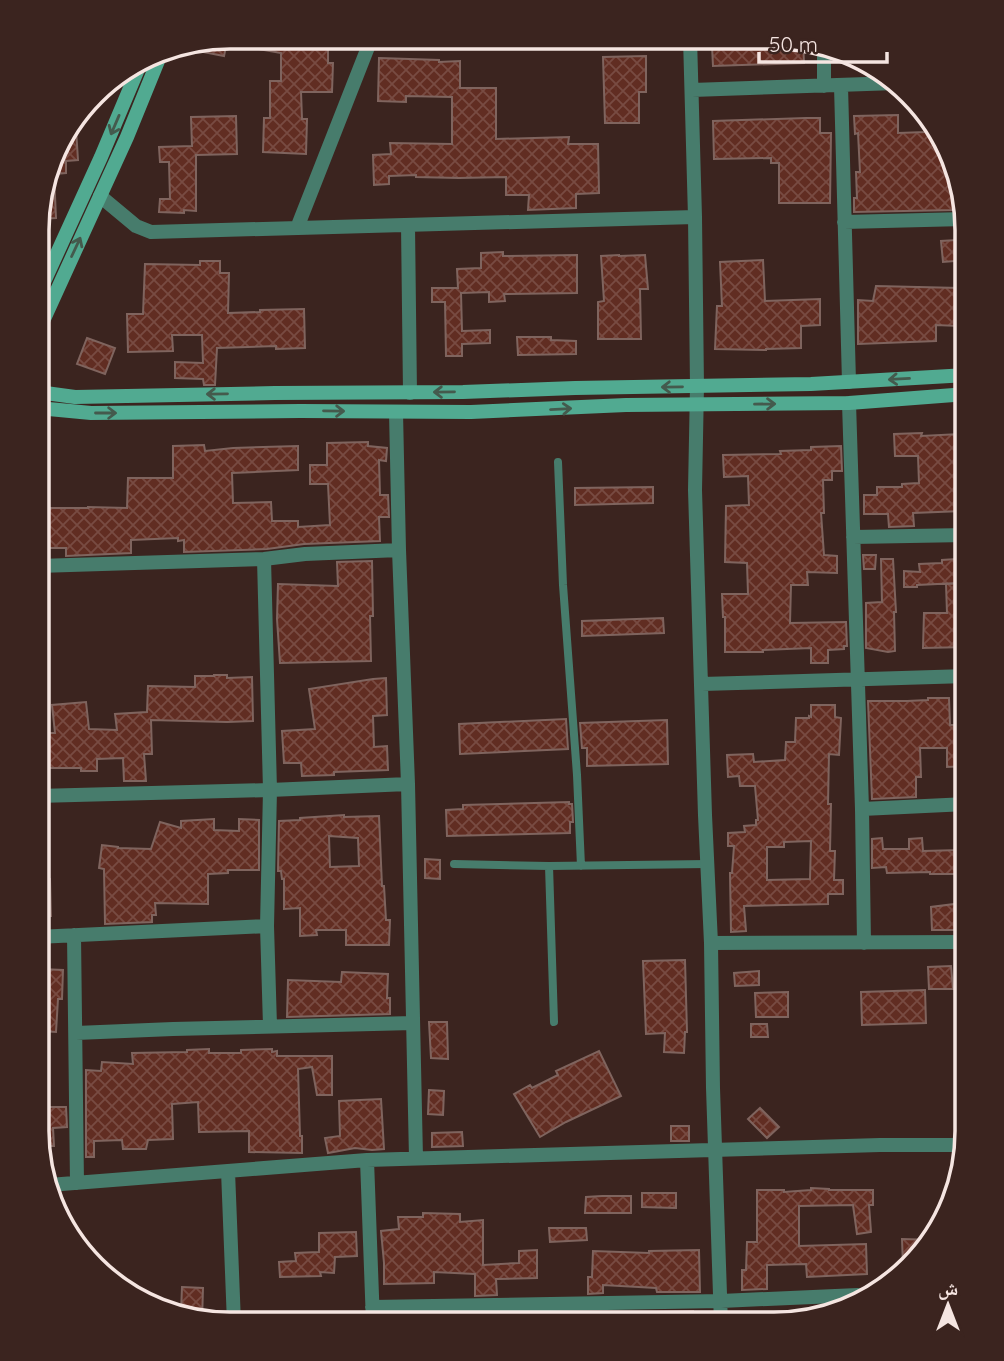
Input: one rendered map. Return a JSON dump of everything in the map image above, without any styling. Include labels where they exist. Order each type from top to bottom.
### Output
[{"type":"street","points":[[297,228],[367,49]]},
{"type":"street","points":[[690,49],[697,386],[695,490],[721,1312]]},
{"type":"street","points":[[824,56],[824,86]]},
{"type":"street","points":[[49,308],[127,137],[156,65]]},
{"type":"street","points":[[49,271],[135,77]]},
{"type":"street","points":[[692,90],[881,84]]},
{"type":"street","points":[[841,86],[849,382]]},
{"type":"street","points":[[100,196],[136,226],[151,232],[695,217]]},
{"type":"street","points":[[844,222],[954,219]]},
{"type":"street","points":[[408,225],[410,393]]},
{"type":"street","points":[[49,393],[75,397],[410,393],[849,382],[955,376]]},
{"type":"street","points":[[49,409],[91,413],[471,412],[625,405],[849,403],[955,395]]},
{"type":"street","points":[[849,403],[864,943]]},
{"type":"street","points":[[396,412],[416,1158]]},
{"type":"street","points":[[853,537],[955,535]]},
{"type":"street","points":[[49,566],[264,559],[305,554],[398,550]]},
{"type":"street","points":[[264,559],[270,790],[267,926],[270,1026]]},
{"type":"street","points":[[702,684],[955,676]]},
{"type":"street","points":[[49,796],[408,784]]},
{"type":"street","points":[[862,809],[955,805]]},
{"type":"street","points":[[49,937],[267,926]]},
{"type":"street","points":[[74,936],[76,1183]]},
{"type":"street","points":[[711,943],[955,942]]},
{"type":"street","points":[[76,1033],[413,1023]]},
{"type":"street","points":[[57,1184],[367,1160],[955,1145]]},
{"type":"street","points":[[367,1160],[372,1312]]},
{"type":"street","points":[[228,1171],[233,1312]]},
{"type":"street","points":[[372,1307],[721,1301],[849,1295]]},
{"type":"lane","points":[[558,462],[581,866]]},
{"type":"lane","points":[[454,864],[708,864]]},
{"type":"lane","points":[[549,866],[554,1022]]},
{"type":"building","points":[[225,49],[224,56],[203,52],[207,51]]},
{"type":"building","points":[[258,49],[328,49],[328,63],[333,63],[332,92],[301,92],[302,119],[307,119],[306,154],[263,152],[264,118],[270,118],[270,81],[281,81],[281,53]]},
{"type":"building","points":[[712,49],[804,52],[804,63],[713,66]]},
{"type":"building","points":[[646,56],[646,92],[639,92],[639,123],[605,123],[603,57]]},
{"type":"building","points":[[379,58],[460,61],[460,88],[496,88],[496,139],[569,137],[568,144],[598,144],[599,193],[576,194],[576,208],[528,210],[529,195],[506,195],[506,177],[389,176],[389,184],[374,185],[373,155],[391,154],[390,143],[452,144],[452,97],[406,96],[406,102],[378,101]]},
{"type":"building","points":[[898,115],[898,133],[925,132],[945,172],[953,210],[854,212],[854,198],[857,198],[856,172],[860,172],[858,133],[855,134],[854,116]]},
{"type":"building","points":[[236,116],[237,154],[196,155],[196,211],[159,212],[160,199],[170,199],[169,162],[160,162],[159,147],[192,146],[191,117]]},
{"type":"building","points":[[820,118],[820,133],[831,133],[830,203],[779,203],[779,163],[771,163],[771,158],[714,159],[713,121]]},
{"type":"building","points":[[76,135],[78,160],[66,161],[66,173],[58,174]]},
{"type":"building","points":[[55,186],[56,218],[50,218]]},
{"type":"building","points":[[955,240],[955,261],[943,262],[941,241]]},
{"type":"building","points":[[503,252],[503,256],[577,255],[577,293],[504,294],[505,301],[489,302],[489,292],[461,293],[462,331],[490,330],[490,343],[462,344],[462,356],[446,356],[445,302],[432,302],[432,288],[458,288],[457,269],[481,268],[481,253]]},
{"type":"building","points":[[645,255],[648,289],[640,289],[641,339],[598,339],[598,302],[604,301],[601,256]]},
{"type":"building","points":[[763,260],[765,301],[820,299],[820,325],[801,326],[801,348],[715,349],[717,306],[722,306],[720,262]]},
{"type":"building","points":[[200,261],[220,261],[220,273],[229,273],[228,313],[304,309],[305,348],[217,348],[215,385],[204,385],[203,379],[175,378],[175,362],[203,363],[202,335],[172,335],[173,351],[128,352],[127,314],[143,314],[145,264],[200,265]]},
{"type":"building","points":[[876,286],[955,288],[955,326],[936,325],[936,341],[858,344],[858,300],[873,301]]},
{"type":"building","points":[[517,337],[551,337],[551,340],[576,341],[576,354],[518,355]]},
{"type":"building","points":[[87,338],[115,348],[105,374],[77,364]]},
{"type":"building","points":[[894,434],[955,434],[955,511],[913,513],[914,526],[889,527],[888,514],[864,514],[864,495],[877,495],[877,487],[902,487],[902,484],[919,483],[918,456],[895,456]]},
{"type":"building","points":[[368,442],[368,446],[387,448],[386,461],[379,460],[380,495],[388,495],[389,517],[379,517],[380,541],[184,552],[184,540],[178,541],[178,538],[131,540],[131,553],[66,556],[66,548],[49,548],[49,508],[127,508],[128,478],[173,478],[173,446],[204,445],[205,451],[298,446],[298,470],[232,473],[233,503],[271,502],[272,521],[298,521],[298,527],[330,525],[328,484],[310,484],[310,465],[327,465],[327,443]]},
{"type":"building","points":[[841,446],[842,471],[832,471],[832,480],[823,480],[824,513],[821,513],[824,555],[837,556],[837,573],[807,572],[808,585],[791,585],[790,623],[846,622],[847,646],[844,646],[844,649],[828,650],[828,663],[811,663],[811,648],[725,652],[722,594],[748,594],[747,563],[725,562],[726,506],[749,505],[748,476],[724,477],[723,455],[781,454],[780,451]]},
{"type":"building","points":[[653,487],[653,503],[575,505],[575,488]]},
{"type":"building","points":[[863,555],[876,555],[875,569],[864,569]]},
{"type":"building","points":[[881,559],[893,559],[895,651],[888,652],[866,648],[866,603],[882,602]]},
{"type":"building","points":[[955,559],[955,583],[904,587],[904,571],[920,572],[919,564],[942,563],[942,560]]},
{"type":"building","points":[[372,561],[371,661],[280,663],[278,584],[338,586],[337,562]]},
{"type":"building","points":[[946,584],[955,584],[955,647],[923,648],[924,613],[947,613]]},
{"type":"building","points":[[663,618],[664,633],[582,636],[582,621]]},
{"type":"building","points":[[227,675],[227,678],[252,677],[253,721],[151,720],[152,754],[144,754],[146,781],[124,781],[123,758],[97,759],[97,771],[49,768],[49,733],[55,733],[52,705],[86,702],[89,729],[117,730],[115,714],[147,712],[148,686],[195,687],[195,676]]},
{"type":"building","points":[[386,678],[387,715],[373,716],[374,747],[387,746],[388,770],[302,776],[301,763],[284,763],[282,731],[315,729],[309,689]]},
{"type":"building","points":[[949,698],[950,725],[955,725],[955,767],[947,767],[947,748],[920,748],[921,777],[916,777],[916,797],[872,799],[868,701]]},
{"type":"building","points":[[811,705],[835,705],[835,717],[841,718],[839,755],[829,754],[828,804],[831,804],[830,851],[835,851],[834,880],[843,880],[843,894],[828,894],[828,904],[744,906],[746,931],[731,932],[730,873],[734,846],[728,846],[728,833],[745,832],[744,826],[756,825],[758,820],[755,786],[740,786],[739,776],[728,777],[727,755],[753,754],[754,762],[785,760],[786,742],[795,742],[796,718],[811,717]],"holes":[[[811,841],[810,879],[767,880],[767,847],[784,847],[784,842]]]},
{"type":"building","points":[[566,719],[568,749],[460,754],[459,724]]},
{"type":"building","points":[[667,720],[668,764],[587,766],[587,748],[582,748],[580,723]]},
{"type":"building","points":[[572,804],[573,822],[570,822],[570,833],[447,836],[446,810],[463,809],[463,805]]},
{"type":"building","points":[[379,816],[382,886],[386,920],[390,920],[389,945],[346,945],[346,930],[316,930],[317,935],[300,936],[300,908],[284,909],[284,879],[281,871],[278,871],[279,821]],"holes":[[[329,836],[358,838],[359,866],[330,867]]]},
{"type":"building","points":[[214,819],[214,830],[239,831],[239,819],[259,820],[259,870],[228,870],[228,873],[208,874],[208,904],[155,903],[156,915],[152,915],[152,922],[105,924],[104,869],[99,868],[102,845],[151,849],[160,822],[181,828],[181,821]]},
{"type":"building","points":[[882,838],[883,849],[909,849],[909,839],[922,838],[923,851],[955,850],[955,874],[887,873],[886,867],[872,868],[872,839]]},
{"type":"building","points":[[425,859],[440,860],[440,879],[425,878]]},
{"type":"building","points":[[50,879],[51,916],[49,916]]},
{"type":"building","points":[[955,904],[955,930],[932,930],[931,907]]},
{"type":"building","points":[[685,960],[687,1032],[684,1053],[664,1052],[665,1033],[646,1034],[643,961]]},
{"type":"building","points":[[951,966],[953,989],[929,989],[928,967]]},
{"type":"building","points":[[49,969],[63,970],[62,999],[58,999],[56,1032],[49,1032]]},
{"type":"building","points":[[759,971],[759,985],[735,986],[734,973]]},
{"type":"building","points":[[342,972],[388,974],[387,998],[390,998],[390,1014],[287,1017],[288,980],[341,982]]},
{"type":"building","points":[[925,990],[926,1023],[862,1025],[861,992]]},
{"type":"building","points":[[788,992],[788,1017],[756,1017],[755,993]]},
{"type":"building","points":[[429,1022],[447,1022],[448,1059],[431,1058]]},
{"type":"building","points":[[751,1024],[767,1024],[768,1037],[751,1037]]},
{"type":"building","points":[[209,1049],[209,1053],[272,1049],[272,1052],[277,1051],[277,1056],[332,1056],[332,1095],[317,1095],[312,1067],[298,1069],[302,1153],[249,1152],[249,1131],[199,1132],[198,1102],[172,1104],[173,1139],[148,1140],[146,1149],[123,1149],[122,1140],[94,1141],[94,1157],[86,1157],[86,1070],[101,1071],[102,1062],[133,1064],[132,1053]]},
{"type":"building","points":[[599,1051],[621,1096],[540,1137],[514,1094],[558,1075],[556,1071]]},
{"type":"building","points":[[429,1090],[444,1091],[443,1115],[428,1114]]},
{"type":"building","points":[[381,1099],[384,1149],[355,1148],[328,1153],[325,1138],[340,1136],[339,1101]]},
{"type":"building","points":[[49,1107],[66,1107],[67,1127],[53,1128],[54,1146],[50,1146]]},
{"type":"building","points":[[760,1108],[779,1127],[767,1138],[748,1119]]},
{"type":"building","points":[[671,1126],[689,1126],[689,1141],[671,1141]]},
{"type":"building","points":[[462,1132],[463,1146],[432,1147],[432,1133]]},
{"type":"building","points":[[811,1188],[873,1190],[873,1205],[869,1205],[871,1232],[857,1234],[853,1205],[799,1206],[799,1246],[866,1244],[867,1274],[807,1277],[806,1264],[767,1265],[767,1289],[742,1290],[747,1242],[757,1242],[757,1190],[784,1192]]},
{"type":"building","points":[[642,1193],[676,1193],[676,1208],[642,1207]]},
{"type":"building","points":[[631,1196],[631,1213],[585,1213],[586,1197]]},
{"type":"building","points":[[423,1213],[460,1214],[460,1222],[483,1220],[483,1265],[519,1263],[519,1251],[537,1250],[537,1278],[496,1279],[497,1295],[475,1296],[475,1274],[434,1272],[434,1283],[384,1284],[381,1231],[399,1229],[398,1217],[423,1217]]},
{"type":"building","points":[[549,1228],[586,1228],[587,1240],[550,1242]]},
{"type":"building","points":[[356,1232],[357,1256],[335,1257],[334,1273],[280,1277],[279,1262],[296,1261],[295,1253],[319,1252],[319,1233]]},
{"type":"building","points":[[902,1239],[918,1240],[910,1250],[903,1257]]},
{"type":"building","points":[[699,1250],[700,1292],[657,1292],[656,1288],[603,1285],[603,1293],[588,1294],[593,1251],[649,1253]]},
{"type":"building","points":[[182,1287],[203,1288],[202,1309],[181,1305]]}]
